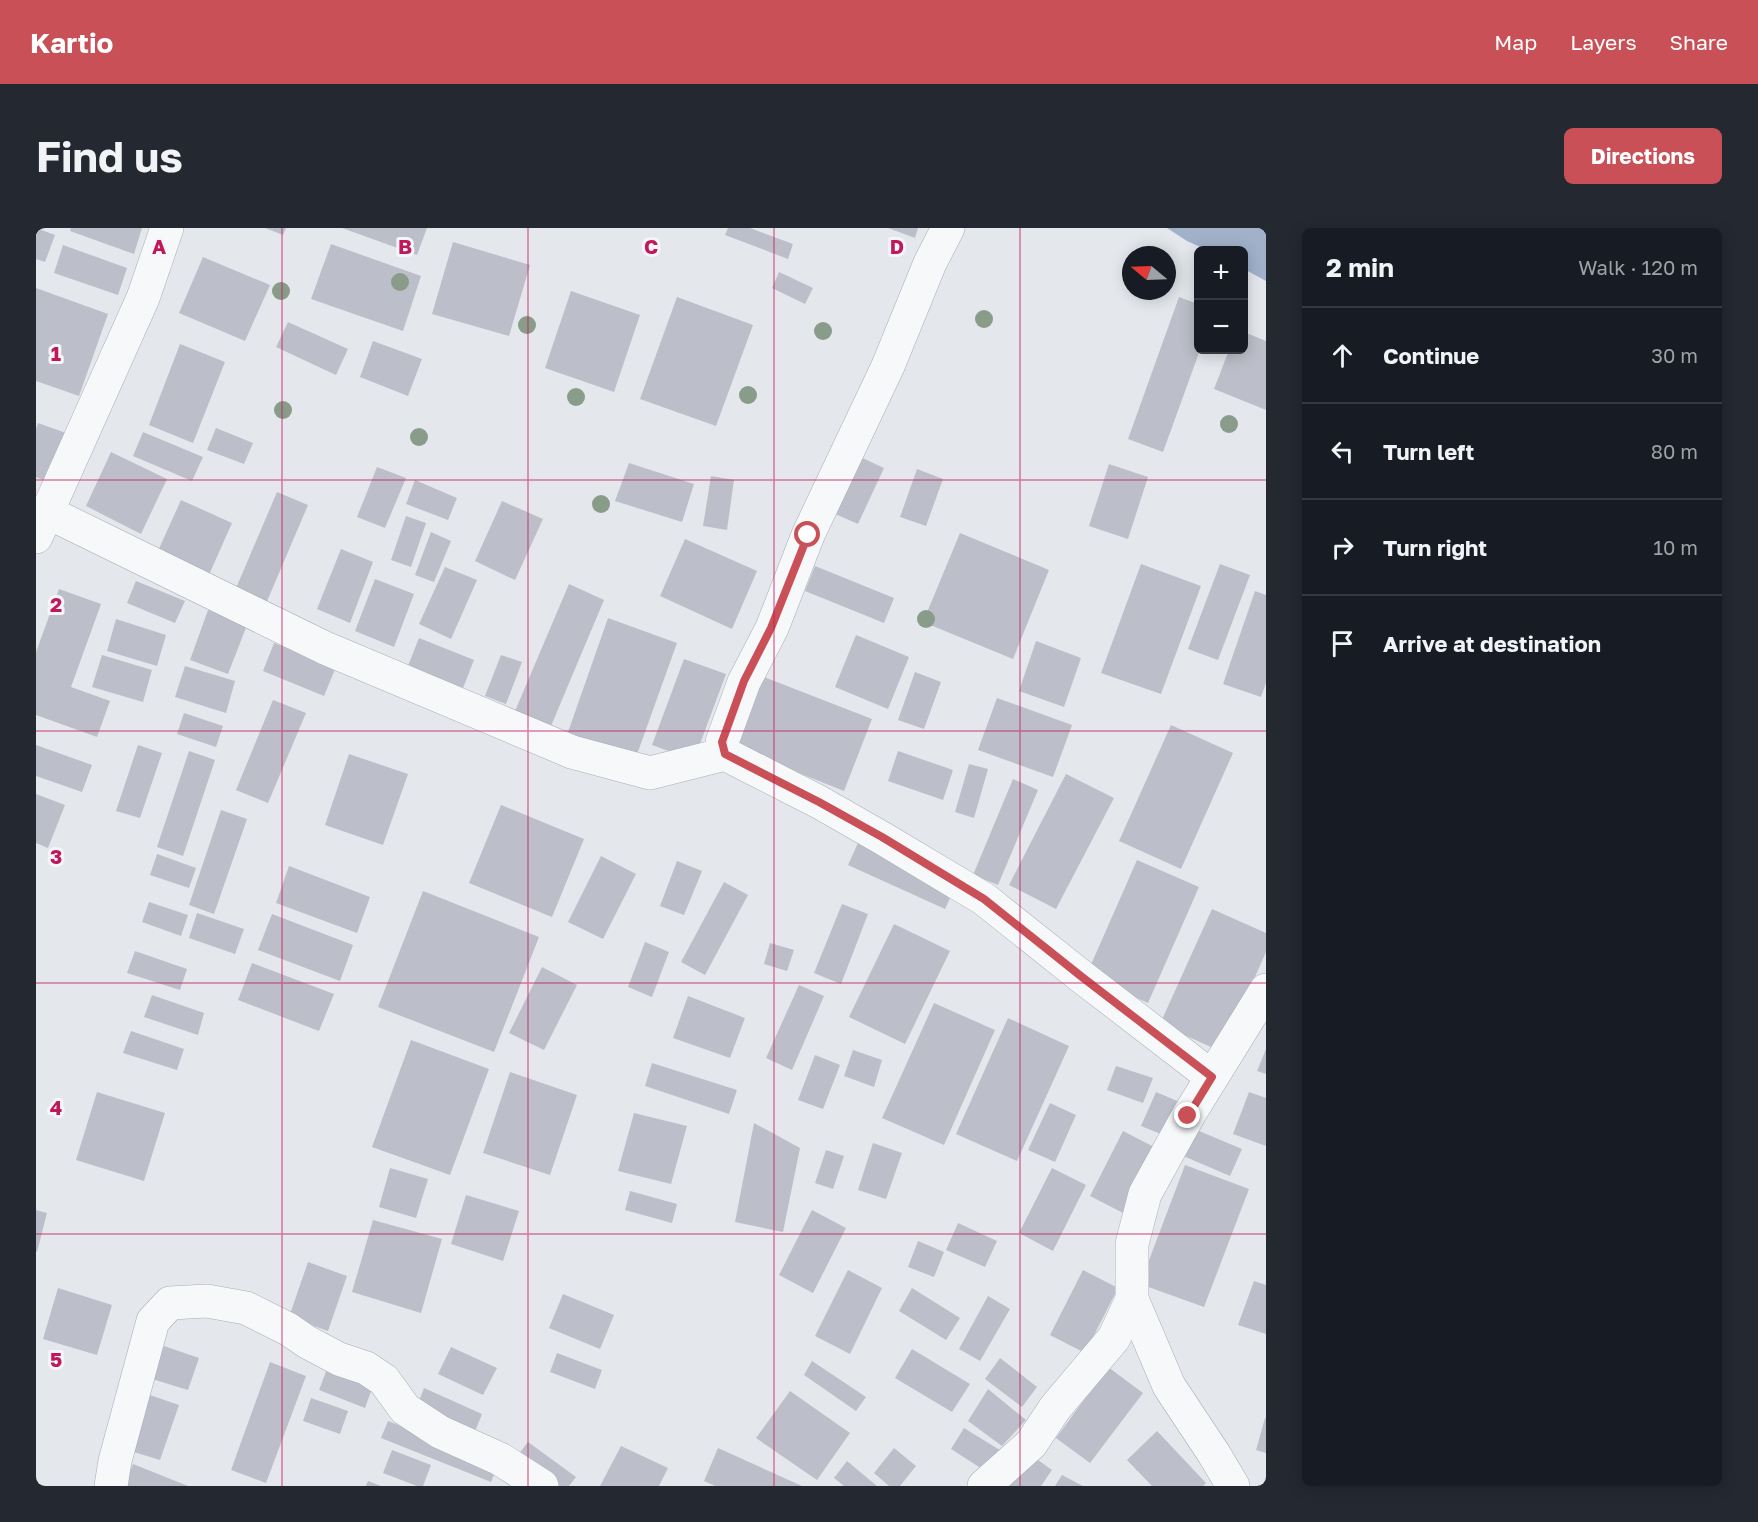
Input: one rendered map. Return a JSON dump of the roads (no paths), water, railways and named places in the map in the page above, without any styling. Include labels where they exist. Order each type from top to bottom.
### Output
[{"type":"street","points":[[167,228],[143,298],[42,524],[325,648],[572,752],[650,773],[725,754],[855,822],[984,899],[1212,1077]]},
{"type":"street","points":[[725,754],[722,742],[744,681],[771,628],[808,535],[888,366],[930,263],[948,228]]},
{"type":"street","points":[[1233,1486],[1169,1386],[1132,1299],[1132,1244],[1145,1194],[1188,1116],[1266,990]]},
{"type":"street","points":[[984,1486],[1031,1444],[1055,1408],[1114,1338],[1132,1299]]},
{"type":"street","points":[[111,1486],[115,1461],[153,1321],[170,1303],[207,1301],[246,1308],[339,1359],[366,1368],[384,1380],[405,1409],[440,1432],[500,1459],[542,1486]]},
{"type":"water","points":[[1167,228],[1266,228],[1266,281],[1248,271],[1248,246],[1198,246]]}]
